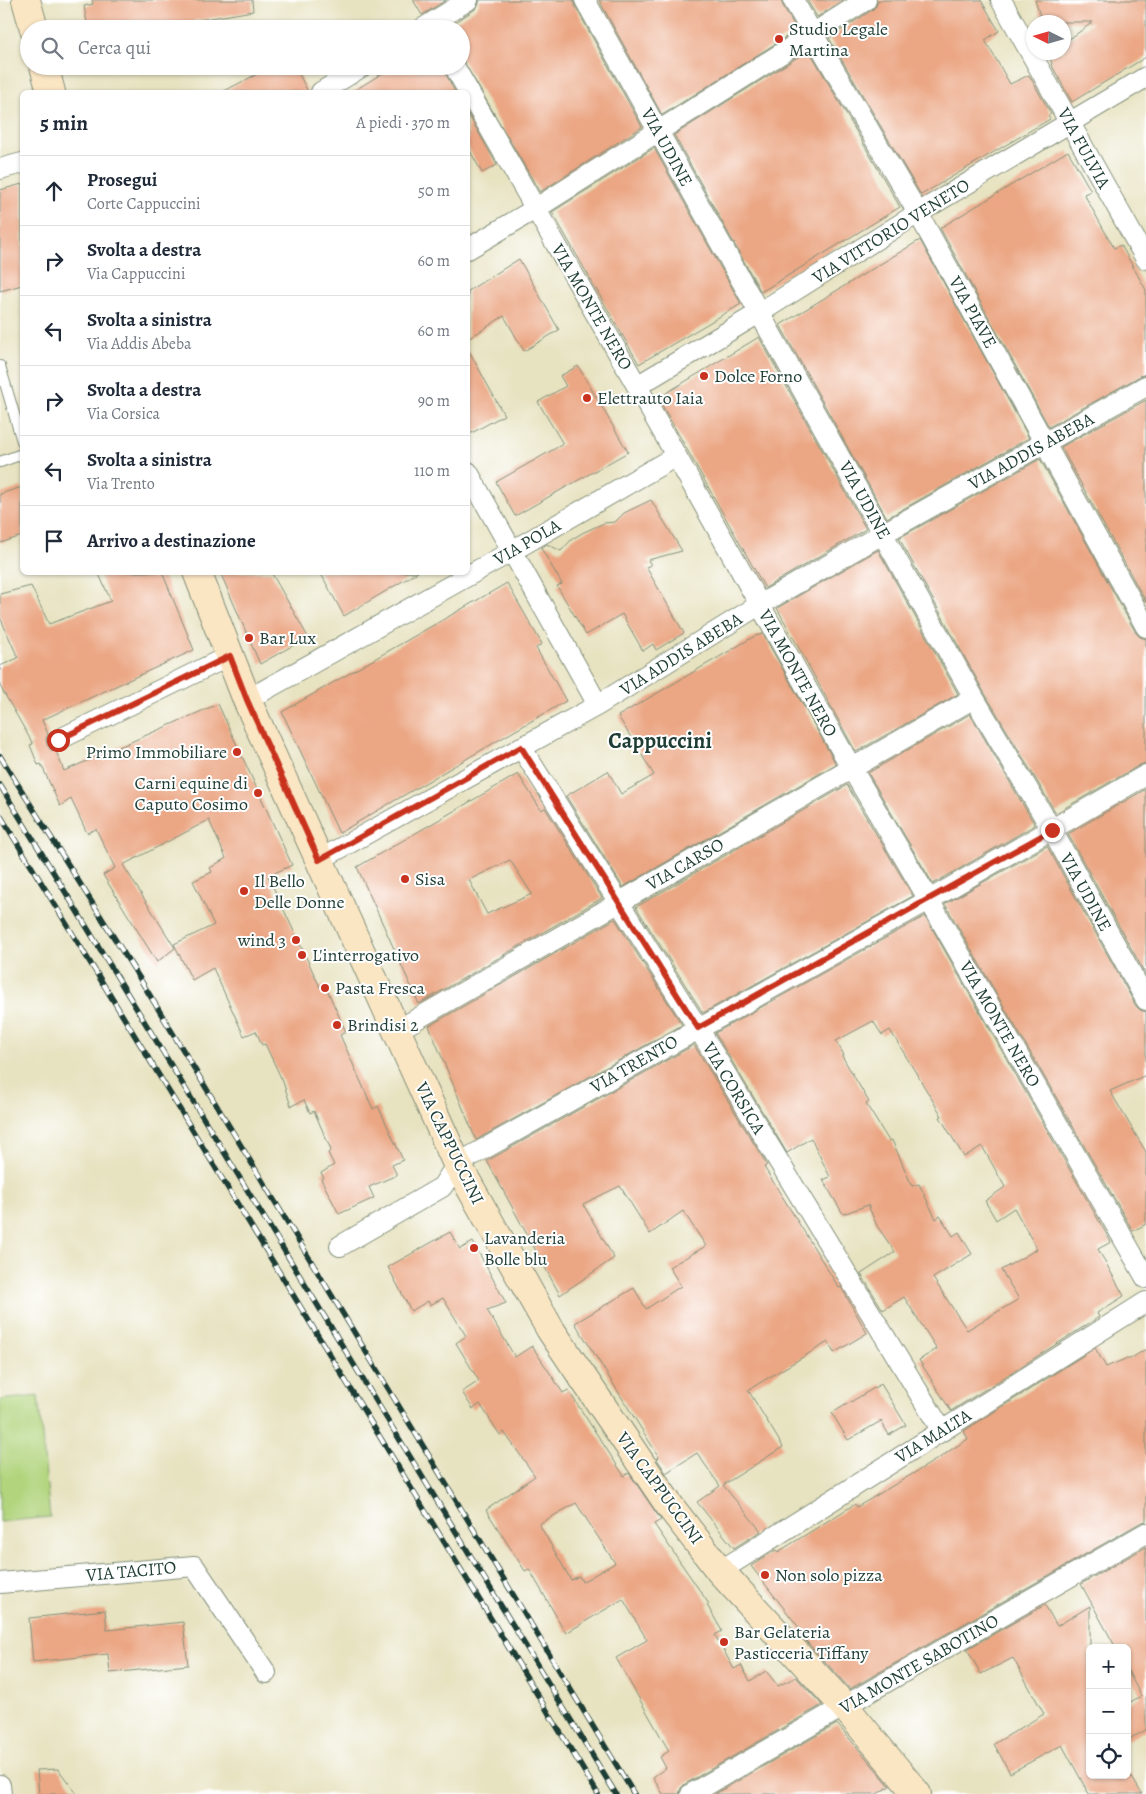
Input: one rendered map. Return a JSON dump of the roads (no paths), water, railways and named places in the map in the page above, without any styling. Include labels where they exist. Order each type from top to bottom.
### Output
[{"type":"street","points":[[26,0],[32,20]]},
{"type":"street","points":[[438,20],[468,0]]},
{"type":"street","name":"VIA UDINE","points":[[585,0],[884,533],[974,698],[1052,830],[1146,1000]]},
{"type":"street","name":"VIA PIAVE","points":[[793,0],[918,213],[1146,627]]},
{"type":"street","points":[[470,248],[535,209],[866,0]]},
{"type":"street","name":"VIA FULVIA","points":[[1002,0],[1146,258]]},
{"type":"street","name":"VIA FULVIA","points":[[1017,0],[1023,36]]},
{"type":"street","points":[[46,75],[50,90]]},
{"type":"street","points":[[324,90],[348,75]]},
{"type":"street","name":"VIA MONTE NERO","points":[[459,75],[468,90]]},
{"type":"street","name":"VIA VITTORIO VENETO","points":[[637,386],[918,213],[1146,77]]},
{"type":"street","name":"VIA MONTE NERO","points":[[470,94],[637,386],[852,769],[1146,1278]]},
{"type":"street","points":[[0,169],[20,164]]},
{"type":"street","name":"VIA ADDIS ABEBA","points":[[319,860],[598,705],[884,533],[1146,386]]},
{"type":"street","name":"VIA POLA","points":[[470,575],[676,456]]},
{"type":"street","points":[[470,476],[598,705]]},
{"type":"street","name":"VIA CAPPUCCINI","points":[[198,575],[247,700],[457,1164],[550,1329],[669,1505],[720,1570],[845,1707],[917,1794]]},
{"type":"street","name":"VIA POLA","points":[[247,700],[469,575]]},
{"type":"street","points":[[58,740],[230,656]]},
{"type":"street","name":"VIA CARSO","points":[[396,1031],[974,698]]},
{"type":"street","name":"VIA CORSICA","points":[[521,747],[698,1028],[942,1431]]},
{"type":"street","name":"VIA TRENTO","points":[[340,1246],[442,1187],[457,1164],[929,900],[1146,775]]},
{"type":"street","name":"VIA MALTA","points":[[720,1570],[1146,1302]]},
{"type":"street","name":"VIA MONTE SABOTINO","points":[[691,1794],[1146,1533]]},
{"type":"street","name":"VIA TACITO","points":[[0,1583],[194,1566],[266,1673]]},
{"type":"street","points":[[0,1784],[1,1794]]},
{"type":"lane","points":[[0,366],[20,434]]},
{"type":"lane","points":[[0,462],[20,455]]},
{"type":"railway","points":[[0,756],[140,979],[634,1794]]},
{"type":"railway","points":[[0,785],[616,1794]]},
{"type":"railway","points":[[0,815],[598,1794]]},
{"type":"place","name":"Studio Legale Martina","points":[[779,39]]},
{"type":"place","name":"Dolce Forno","points":[[704,376]]},
{"type":"place","name":"Elettrauto Iaia","points":[[587,398]]},
{"type":"place","name":"Bar Lux","points":[[249,638]]},
{"type":"place","name":"Primo Immobiliare","points":[[237,752]]},
{"type":"place","name":"Carni equine di Caputo Cosimo","points":[[258,793]]},
{"type":"place","name":"Sisa","points":[[405,879]]},
{"type":"place","name":"Il Bello Delle Donne","points":[[244,891]]},
{"type":"place","name":"wind 3","points":[[296,940]]},
{"type":"place","name":"L'interrogativo","points":[[302,955]]},
{"type":"place","name":"Pasta Fresca","points":[[325,988]]},
{"type":"place","name":"Brindisi 2","points":[[337,1025]]},
{"type":"place","name":"Lavanderia Bolle blu","points":[[474,1248]]},
{"type":"place","name":"Non solo pizza","points":[[765,1575]]},
{"type":"place","name":"Bar Gelateria Pasticceria Tiffany","points":[[724,1642]]},
{"type":"district","name":"Cappuccini","points":[[660,741]]}]
